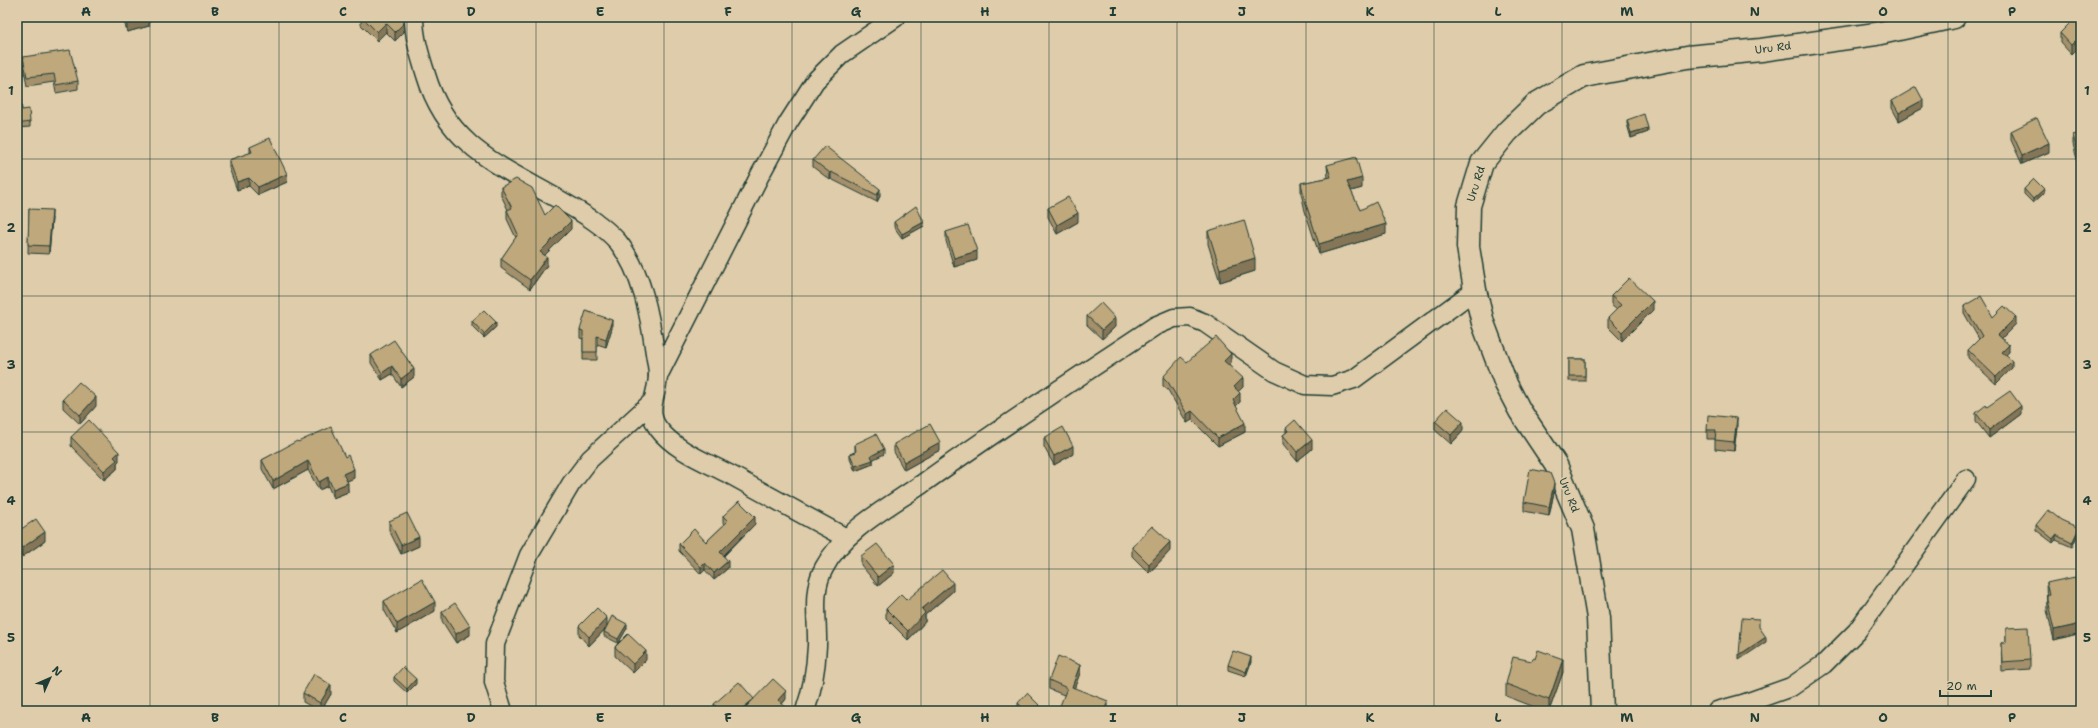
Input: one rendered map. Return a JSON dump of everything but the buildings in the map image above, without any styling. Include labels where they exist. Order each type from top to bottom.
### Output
[{"type":"street","points":[[414,17],[414,30],[431,91],[448,121],[466,143],[490,160],[593,219],[618,242],[634,268],[646,305],[658,376]]},
{"type":"street","points":[[846,538],[684,450],[658,428],[653,417],[651,402],[658,376],[788,123],[815,81],[842,54],[896,17]]},
{"type":"street","name":"Uru Rd","points":[[1602,711],[1598,618],[1583,530],[1556,465],[1520,411],[1506,384],[1483,323],[1475,290],[1468,247],[1468,206],[1482,163],[1507,132],[1536,104],[1584,76],[1687,57],[1762,50],[1876,34],[1954,17]]},
{"type":"street","points":[[804,711],[809,697],[817,646],[815,614],[818,589],[824,568],[846,538],[1003,425],[1155,326],[1174,318],[1190,317],[1204,323],[1274,371],[1305,386],[1332,386],[1354,379],[1475,290]]},
{"type":"street","points":[[503,711],[494,682],[495,644],[529,555],[570,484],[590,459],[651,402]]},
{"type":"street","points":[[1716,711],[1743,704],[1790,687],[1824,664],[1857,630],[1966,479]]}]
